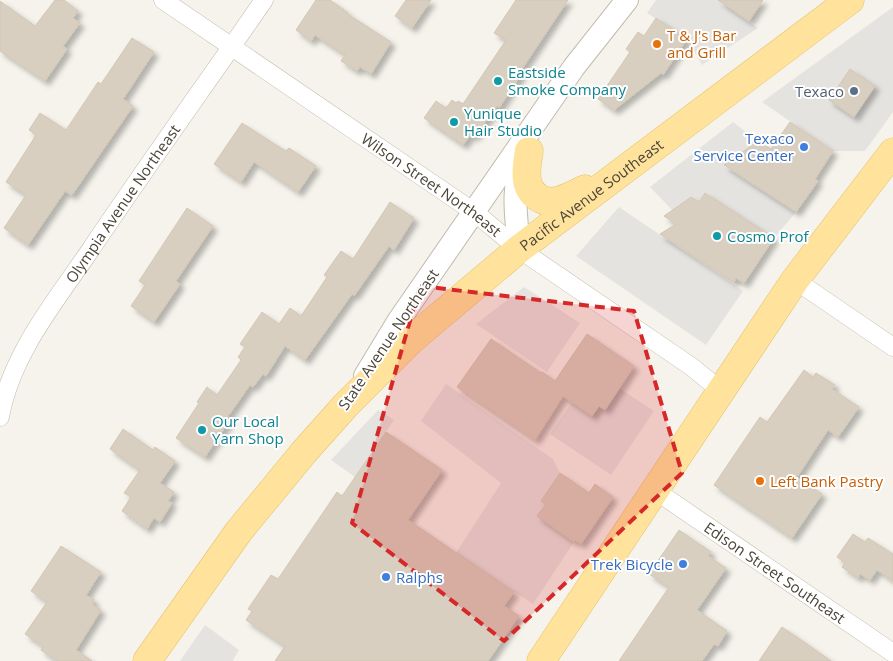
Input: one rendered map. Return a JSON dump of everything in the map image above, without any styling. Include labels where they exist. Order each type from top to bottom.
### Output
[{"type":"main road","name":"Pacific Avenue Southeast","points":[[345,406],[411,340],[519,249],[850,0]]},
{"type":"main road","points":[[529,151],[526,178],[528,188],[535,196],[544,201],[558,201],[636,160]]},
{"type":"main road","points":[[541,661],[795,280],[893,152]]},
{"type":"main road","name":"State Avenue Northeast","points":[[147,661],[239,531],[304,452],[345,406]]},
{"type":"street","name":"Wilson Street Northeast","points":[[163,0],[474,212],[519,249],[692,367],[721,391]]},
{"type":"street","name":"Olympia Avenue Northeast","points":[[0,417],[3,400],[16,368],[35,331],[264,0]]},
{"type":"street","name":"State Avenue Northeast","points":[[519,249],[516,187],[520,168],[529,151],[582,74],[624,5]]},
{"type":"street","name":"State Avenue Northeast","points":[[345,406],[399,320],[574,67],[624,5]]},
{"type":"street","points":[[795,280],[893,347]]},
{"type":"street","name":"Edison Street Southeast","points":[[656,491],[893,653]]},
{"type":"highlighted area","points":[[420,286],[634,311],[682,473],[504,641],[352,523]]},
{"type":"shaded area","points":[[656,0],[718,0],[758,28],[702,65],[687,39],[647,13]]},
{"type":"shaded area","points":[[893,7],[893,112],[865,151],[833,151],[762,102]],"holes":[[[850,69],[875,86],[854,117],[829,99]]]},
{"type":"shaded area","points":[[733,122],[758,141],[724,166],[796,212],[774,238],[705,193],[699,202],[691,197],[672,210],[650,187]]},
{"type":"shaded area","points":[[619,207],[743,291],[706,345],[576,256]]},
{"type":"shaded area","points":[[524,287],[580,323],[547,372],[476,324]]},
{"type":"shaded area","points":[[446,384],[553,459],[560,473],[541,501],[546,504],[538,516],[574,542],[533,604],[456,553],[501,483],[421,421]]},
{"type":"shaded area","points":[[619,388],[654,411],[611,475],[550,434],[572,402],[592,416],[599,406]]},
{"type":"shaded area","points":[[378,410],[394,420],[355,477],[331,460]]},
{"type":"shaded area","points":[[205,625],[239,650],[234,661],[180,661]]},
{"type":"building","points":[[55,0],[64,0],[78,11],[73,18],[80,23],[63,46],[67,49],[45,81],[0,51],[0,1],[35,26]]},
{"type":"building","points":[[316,0],[330,0],[346,13],[391,42],[371,74],[360,67],[357,71],[341,61],[345,55],[315,35],[311,41],[296,30]]},
{"type":"building","points":[[406,0],[431,0],[412,28],[395,16]]},
{"type":"building","points":[[516,0],[568,0],[520,72],[522,73],[499,108],[497,106],[474,137],[471,134],[463,145],[424,118],[436,101],[446,108],[452,100],[463,104],[506,40],[494,33]]},
{"type":"building","points":[[718,0],[763,0],[749,21]]},
{"type":"building","points":[[656,18],[687,39],[663,75],[661,73],[614,110],[598,99],[630,52],[626,49],[638,32],[644,36]]},
{"type":"building","points":[[132,38],[154,52],[123,99],[133,106],[72,195],[65,191],[28,245],[4,228],[26,195],[6,182],[36,135],[29,130],[40,113],[66,130],[98,82],[101,84]]},
{"type":"building","points":[[850,69],[875,86],[854,117],[829,100]]},
{"type":"building","points":[[790,122],[833,151],[815,179],[818,181],[796,212],[724,165],[758,141],[771,149]]},
{"type":"building","points":[[242,123],[286,151],[289,148],[316,166],[298,192],[254,162],[241,182],[214,164]]},
{"type":"building","name":"Cosmo Prof","points":[[705,193],[774,238],[744,283],[736,278],[734,282],[660,234],[676,224],[664,216],[691,197],[699,202]]},
{"type":"building","points":[[390,202],[414,218],[394,250],[389,246],[305,360],[285,346],[266,376],[263,374],[253,387],[250,385],[226,419],[229,421],[205,457],[176,438],[207,387],[217,395],[241,360],[238,357],[245,347],[240,344],[262,312],[279,324],[290,308],[301,316],[327,277],[324,275],[341,251],[353,259]]},
{"type":"building","points":[[187,208],[213,226],[176,281],[180,284],[154,322],[131,306],[145,285],[139,281]]},
{"type":"building","points":[[587,334],[634,366],[605,410],[599,406],[592,416],[563,396],[535,440],[457,387],[491,339],[555,381]]},
{"type":"building","name":"Left Bank Pastry","points":[[804,370],[813,377],[816,373],[835,385],[832,389],[859,407],[838,437],[828,430],[797,477],[822,494],[792,538],[714,485],[760,417],[767,422]]},
{"type":"building","points":[[123,429],[153,450],[155,447],[175,461],[160,483],[174,492],[168,501],[172,503],[160,522],[154,518],[147,529],[122,511],[131,497],[124,493],[140,470],[110,449]]},
{"type":"building","name":"Ralphs","points":[[386,432],[442,470],[408,520],[514,592],[504,606],[519,616],[488,661],[275,661],[285,646],[246,620],[252,611],[248,609],[271,575],[278,579],[337,492],[342,496]]},
{"type":"building","points":[[560,473],[589,493],[595,484],[613,497],[581,544],[575,540],[574,542],[537,516],[546,504],[541,501]]},
{"type":"building","points":[[679,530],[711,552],[708,556],[726,568],[697,610],[727,631],[718,646],[714,644],[702,661],[619,661],[669,587],[649,574]]},
{"type":"building","points":[[853,534],[865,542],[868,538],[893,554],[893,581],[877,570],[870,580],[860,574],[858,578],[842,567],[845,563],[837,557]]},
{"type":"building","points":[[61,546],[101,572],[86,595],[94,600],[93,605],[101,610],[76,650],[92,661],[57,661],[41,650],[44,647],[25,634],[47,602],[31,591]]},
{"type":"building","points":[[782,627],[804,642],[831,661],[759,661]]},
{"type":"place","name":"T & J's Bar and Grill","points":[[657,44]]},
{"type":"place","name":"Eastside Smoke Company","points":[[498,81]]},
{"type":"place","name":"Texaco","points":[[854,91]]},
{"type":"place","name":"Yunique Hair Studio","points":[[454,122]]},
{"type":"place","name":"Texaco Service Center","points":[[804,147]]},
{"type":"place","name":"Cosmo Prof","points":[[717,236]]},
{"type":"place","name":"Our Local Yarn Shop","points":[[202,430]]},
{"type":"place","name":"Left Bank Pastry","points":[[760,481]]},
{"type":"place","name":"Trek Bicycle","points":[[683,564]]},
{"type":"place","name":"Ralphs","points":[[386,577]]}]
